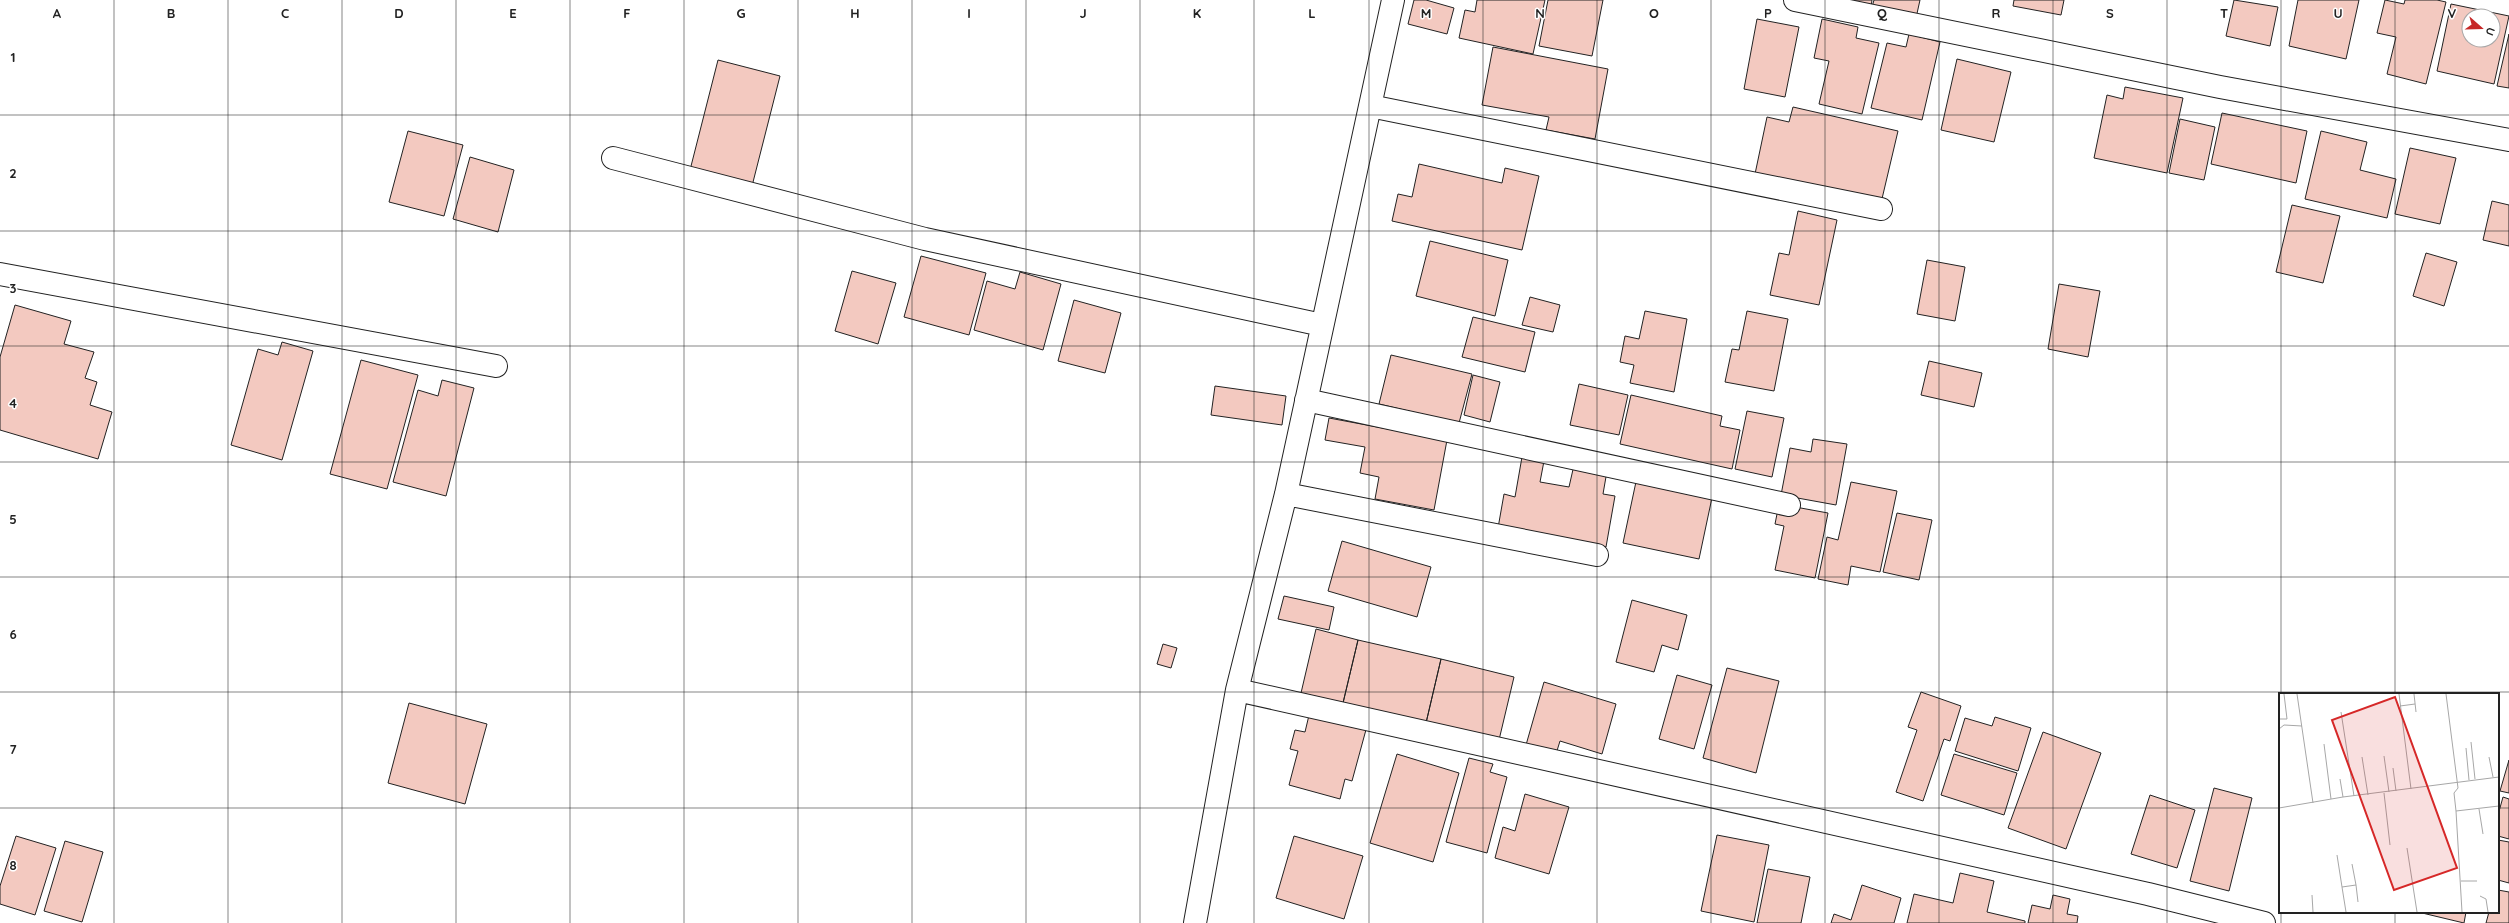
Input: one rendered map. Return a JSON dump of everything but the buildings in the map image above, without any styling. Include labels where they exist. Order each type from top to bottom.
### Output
[{"type":"street","points":[[1195,923],[1237,690],[1286,494],[1393,0]]},
{"type":"street","points":[[1795,0],[2220,87],[2509,140]]},
{"type":"street","points":[[1370,106],[1881,209]]},
{"type":"street","points":[[613,158],[925,239],[1322,325]]},
{"type":"street","points":[[0,274],[496,366]]},
{"type":"street","points":[[1306,400],[1789,505]]},
{"type":"street","points":[[1286,494],[1597,555]]},
{"type":"street","points":[[1237,690],[2140,892],[2264,923]]}]
